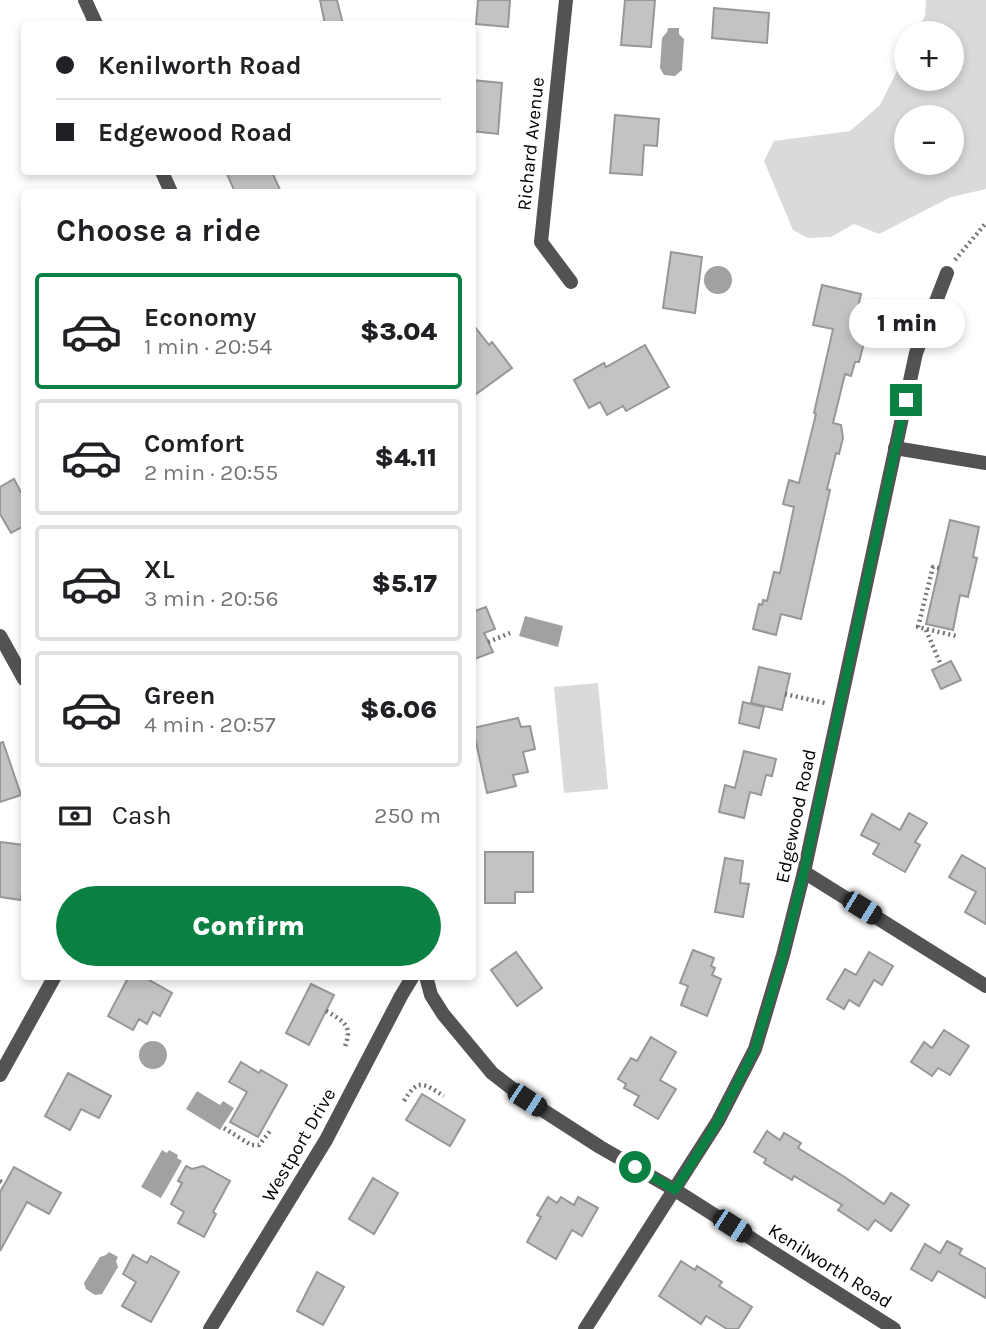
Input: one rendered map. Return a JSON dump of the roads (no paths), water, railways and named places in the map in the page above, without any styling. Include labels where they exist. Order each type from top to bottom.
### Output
[{"type":"street","points":[[85,0],[95,21]]},
{"type":"street","name":"Richard Avenue","points":[[566,0],[541,242],[571,282]]},
{"type":"street","name":"Edgewood Road","points":[[585,1329],[718,1121],[755,1049],[783,956],[804,872],[916,354],[947,272]]},
{"type":"street","points":[[895,448],[986,463]]},
{"type":"street","points":[[0,636],[21,674]]},
{"type":"street","points":[[804,872],[986,986]]},
{"type":"street","points":[[0,1074],[53,980]]},
{"type":"street","name":"Westport Drive","points":[[210,1329],[326,1140],[411,980]]},
{"type":"street","name":"Kenilworth Road","points":[[427,980],[431,995],[443,1014],[492,1073],[527,1100],[894,1329]]}]
